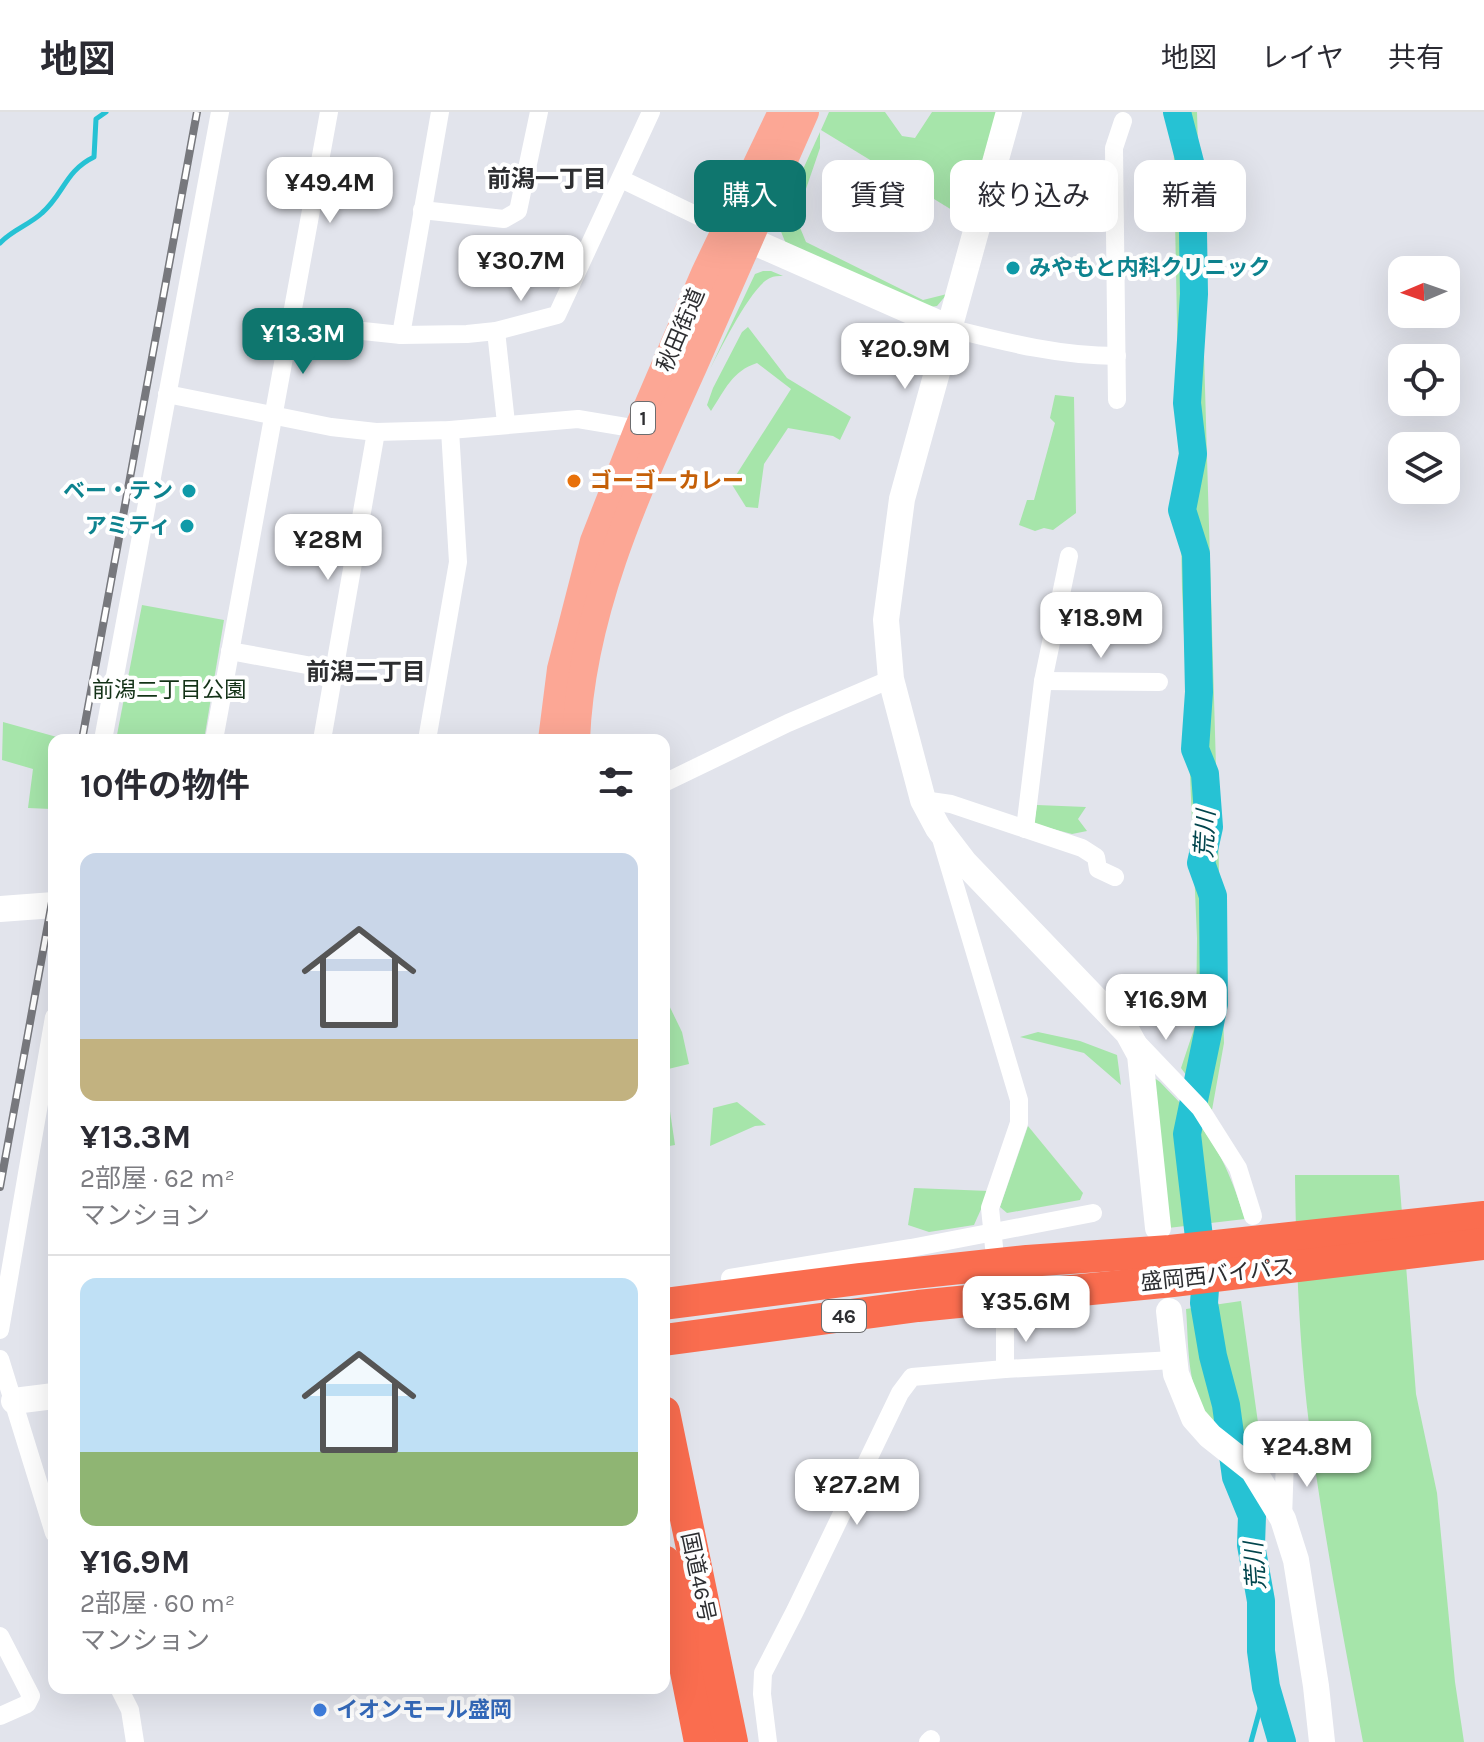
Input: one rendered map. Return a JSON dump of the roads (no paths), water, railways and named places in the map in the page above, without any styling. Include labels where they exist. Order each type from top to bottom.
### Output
[{"type":"highway","name":"盛岡西バイパス","points":[[670,1339],[918,1306],[1484,1217]]},
{"type":"highway","name":"盛岡西バイパス","points":[[670,1303],[1027,1261],[1168,1268],[1484,1244]]},
{"type":"highway","name":"国道46号","points":[[670,1441],[732,1742]]},
{"type":"highway","name":"国道46号","points":[[670,1591],[700,1742]]},
{"type":"main road","name":"秋田街道","points":[[576,734],[594,621],[613,554],[782,112]]},
{"type":"main road","name":"秋田街道","points":[[553,734],[561,669],[572,618],[594,541],[638,429],[705,273],[737,235],[805,112]]},
{"type":"street","points":[[104,734],[220,112]]},
{"type":"street","points":[[215,734],[329,112]]},
{"type":"street","points":[[401,335],[440,112]]},
{"type":"street","points":[[422,210],[504,219],[518,211],[539,112]]},
{"type":"street","points":[[289,330],[401,335],[496,331],[557,315],[651,112]]},
{"type":"street","points":[[1009,112],[902,499],[892,554],[886,620],[891,679],[923,800],[938,828],[964,862],[1200,1108],[1238,1168],[1253,1216]]},
{"type":"street","points":[[1117,400],[1114,148],[1123,121]]},
{"type":"street","points":[[621,179],[737,235],[949,328],[1030,348],[1081,356],[1117,356]]},
{"type":"street","points":[[496,331],[506,423]]},
{"type":"street","points":[[167,394],[331,427],[376,432],[450,430],[578,419],[638,429]]},
{"type":"street","points":[[428,734],[458,562],[450,430]]},
{"type":"street","points":[[323,734],[376,432]]},
{"type":"street","points":[[1025,829],[1043,681],[1069,556]]},
{"type":"street","points":[[230,651],[334,670]]},
{"type":"street","points":[[670,780],[891,679]]},
{"type":"street","points":[[1043,681],[1159,682]]},
{"type":"street","points":[[923,800],[951,804],[1082,848],[1096,857],[1098,869],[1115,877]]},
{"type":"street","points":[[938,828],[1019,1100],[1019,1123],[990,1208],[993,1240]]},
{"type":"street","points":[[0,909],[48,905]]},
{"type":"street","points":[[1128,1033],[1140,1055],[1168,1268],[1176,1374],[1194,1418],[1210,1436],[1253,1470],[1283,1519],[1296,1560],[1322,1742]]},
{"type":"street","points":[[0,1330],[48,1052]]},
{"type":"street","points":[[730,1278],[993,1240],[1093,1213]]},
{"type":"street","points":[[1005,1320],[1005,1369]]},
{"type":"street","points":[[0,1359],[48,1513]]},
{"type":"street","points":[[768,1742],[762,1694],[763,1673],[900,1393],[912,1377],[1174,1360]]},
{"type":"street","points":[[14,1401],[48,1397]]},
{"type":"street","points":[[1283,1519],[1285,1459]]},
{"type":"street","points":[[0,1636],[31,1696],[27,1704],[0,1716]]},
{"type":"street","points":[[122,1694],[130,1710],[135,1742]]},
{"type":"waterway","points":[[0,243],[42,213],[77,169],[94,157],[96,119],[106,112]]},
{"type":"waterway","name":"荒川","points":[[1177,112],[1192,170],[1194,294],[1187,403],[1193,454],[1182,510],[1196,554],[1199,692],[1195,749],[1205,774],[1209,827],[1201,863],[1213,896],[1214,1004],[1187,1134],[1204,1303],[1226,1405],[1236,1477],[1252,1516],[1251,1545],[1261,1601],[1261,1651],[1266,1687],[1282,1742]]},
{"type":"waterway","points":[[1251,1742],[1266,1687]]},
{"type":"railway","points":[[83,734],[197,112]]},
{"type":"railway","points":[[0,1187],[48,924]]},
{"type":"place","name":"みやもと内科クリニック","points":[[1013,268]]},
{"type":"place","name":"ゴーゴーカレー","points":[[574,481]]},
{"type":"place","name":"ベー・テン","points":[[189,491]]},
{"type":"place","name":"アミティ","points":[[187,526]]},
{"type":"place","name":"イオンモール盛岡","points":[[320,1710]]},
{"type":"district","name":"前潟一丁目","points":[[547,179]]},
{"type":"district","name":"前潟二丁目","points":[[366,672]]},
{"type":"park label","name":"前潟二丁目公園","points":[[169,690]]}]
